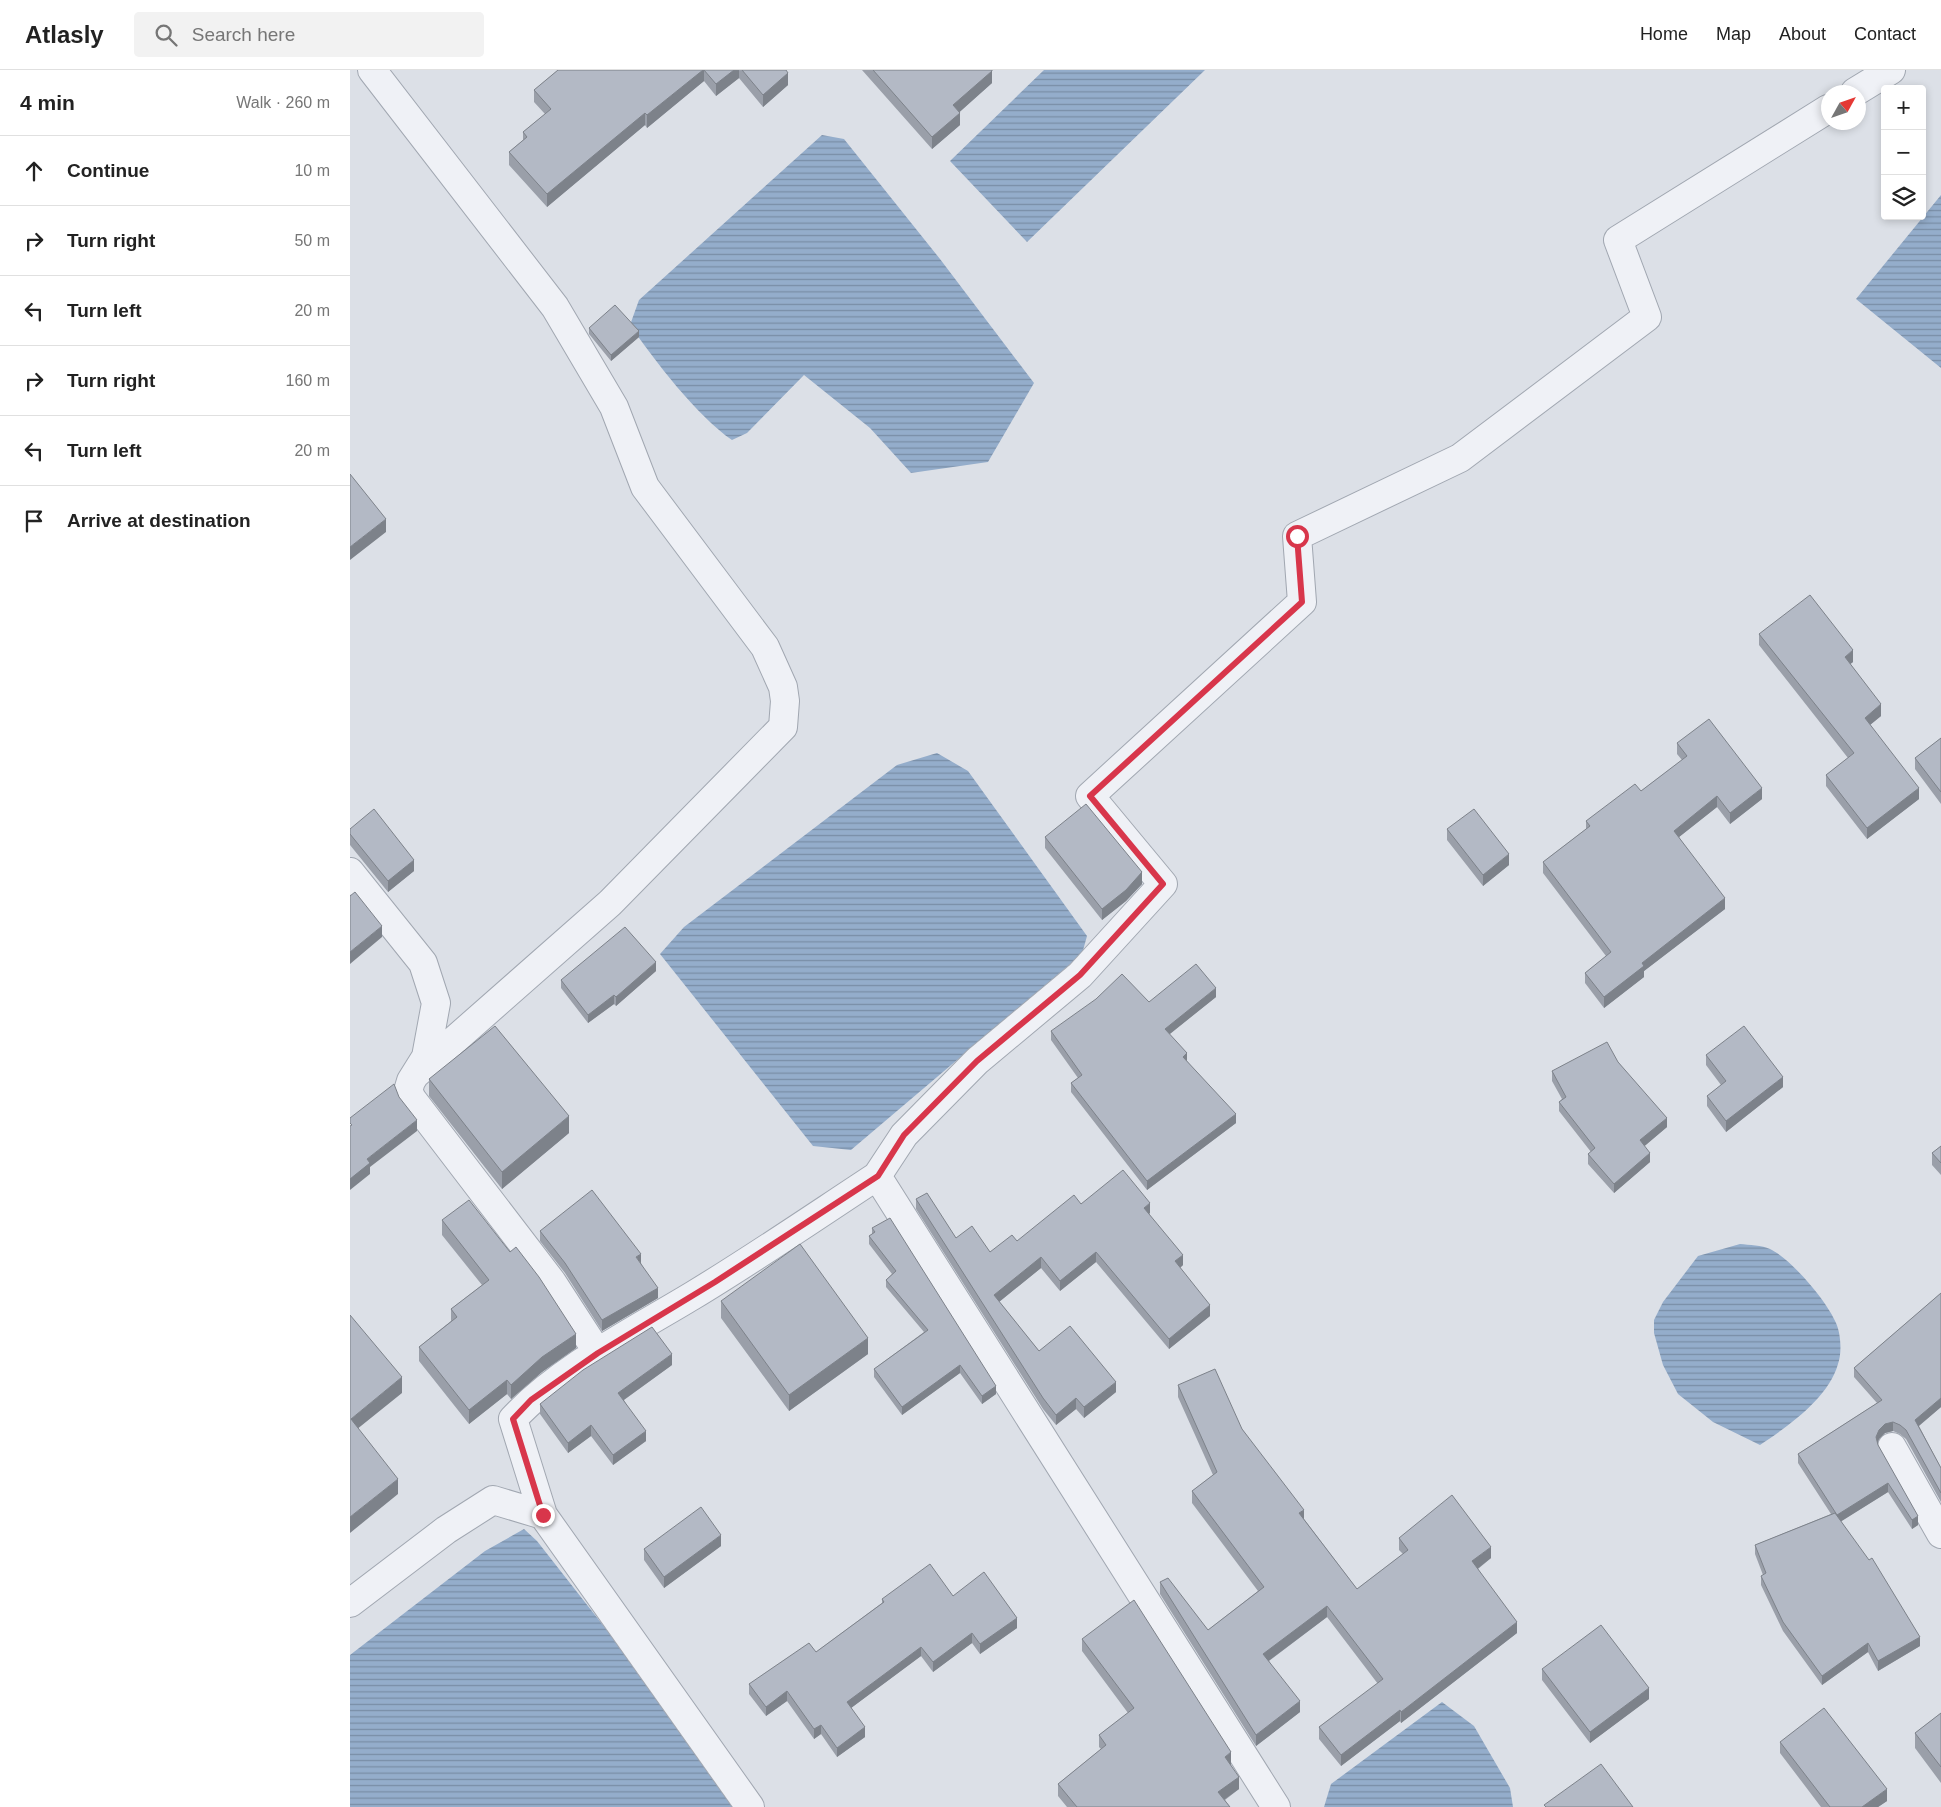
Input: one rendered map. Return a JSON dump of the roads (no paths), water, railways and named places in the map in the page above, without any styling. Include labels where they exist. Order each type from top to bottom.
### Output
[{"type":"street","points":[[372,70],[555,307],[614,407],[645,488],[765,647],[782,688],[784,701],[783,727],[610,903],[417,1073]]},
{"type":"street","points":[[1866,85],[1891,70]]},
{"type":"street","points":[[750,1807],[543,1515],[513,1419],[531,1400],[598,1353],[715,1282],[878,1176],[910,1128],[977,1061],[1080,975],[1163,884],[1090,796],[1302,602],[1297,536],[1460,458],[1647,316],[1618,240],[1821,113]]},
{"type":"street","points":[[350,872],[423,963],[436,1003],[426,1058],[408,1091],[412,1099],[552,1282],[598,1353]]},
{"type":"street","points":[[878,1176],[1276,1807]]},
{"type":"street","points":[[1892,1447],[1941,1534]]},
{"type":"street","points":[[350,1603],[446,1530],[493,1500],[543,1515]]},
{"type":"water","points":[[1044,70],[1205,70],[1027,242],[950,161]]},
{"type":"water","points":[[822,135],[844,139],[940,259],[1034,383],[988,462],[911,473],[870,428],[804,375],[747,433],[732,440],[719,430],[691,402],[651,354],[630,325],[639,300]]},
{"type":"water","points":[[1941,195],[1941,368],[1856,299],[1921,220],[1926,220],[1926,213]]},
{"type":"water","points":[[937,753],[968,771],[1087,936],[1082,954],[851,1150],[813,1146],[660,954],[684,927],[897,765]]},
{"type":"water","points":[[1740,1244],[1770,1249],[1798,1271],[1825,1304],[1838,1327],[1840,1338],[1839,1360],[1826,1389],[1806,1410],[1760,1445],[1713,1422],[1678,1394],[1663,1365],[1654,1333],[1654,1320],[1663,1302],[1698,1256]]},
{"type":"water","points":[[524,1529],[537,1541],[682,1726],[736,1807],[350,1807],[350,1655],[485,1551]]},
{"type":"water","points":[[1442,1702],[1474,1726],[1510,1788],[1513,1807],[1324,1807],[1331,1784]]}]
